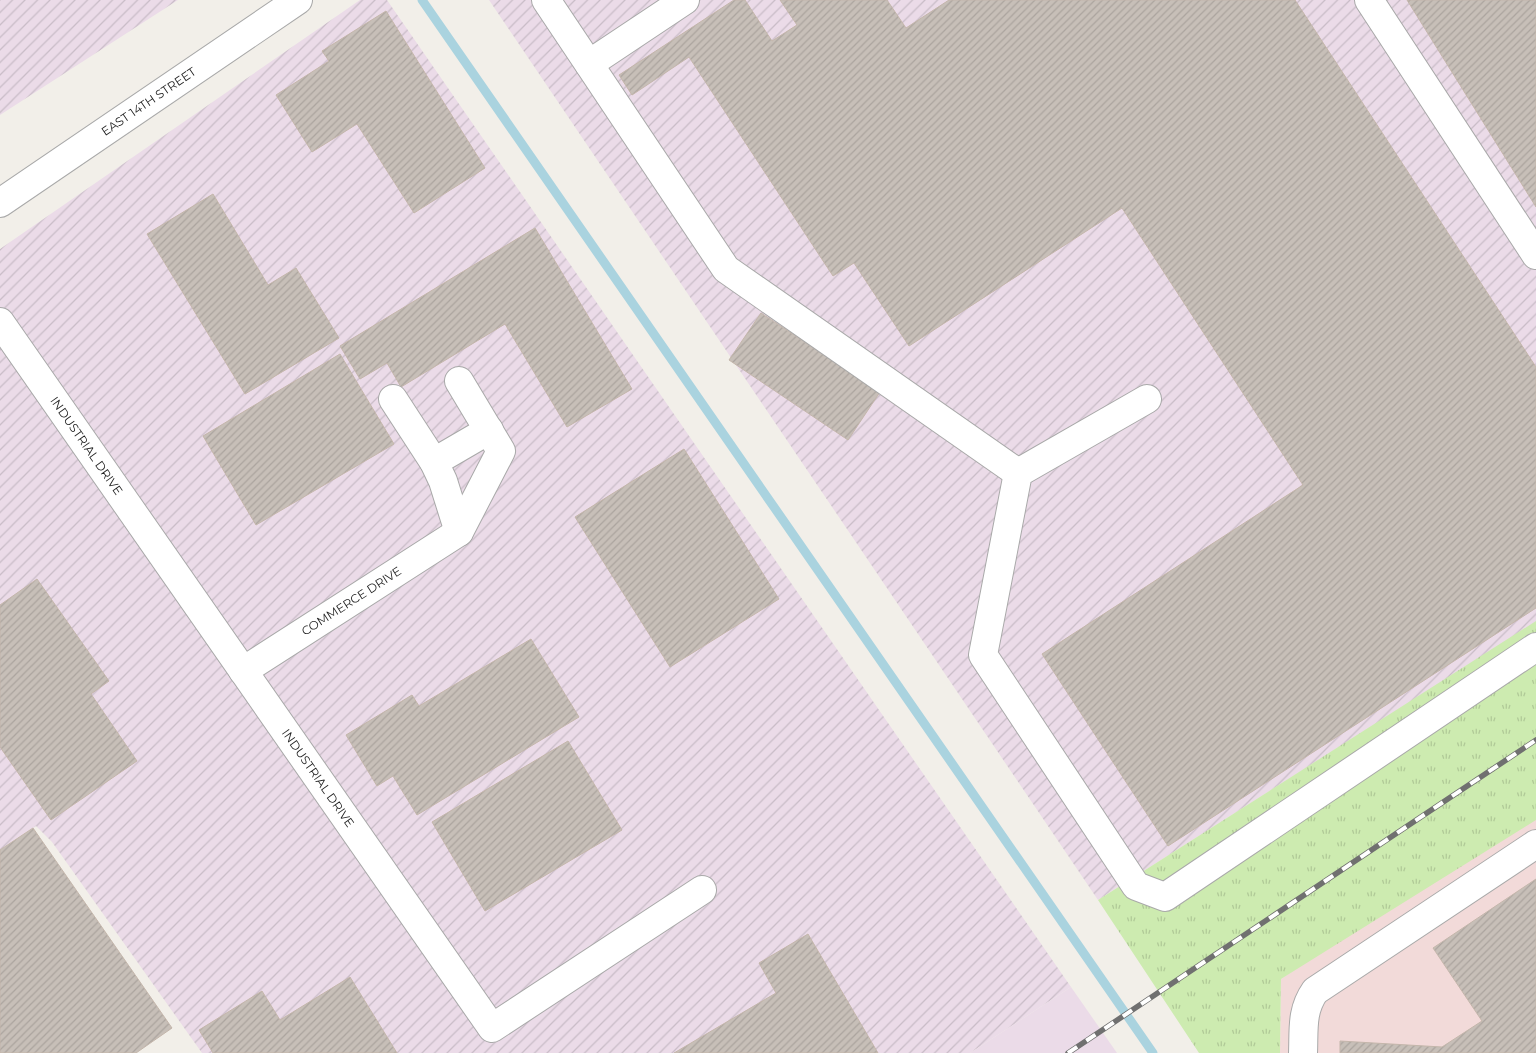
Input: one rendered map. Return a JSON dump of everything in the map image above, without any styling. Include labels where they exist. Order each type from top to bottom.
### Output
[{"type":"street","name":"EAST 14TH STREET","points":[[0,203],[298,0]]},
{"type":"street","points":[[546,0],[726,269],[1018,473]]},
{"type":"street","points":[[589,64],[685,0]]},
{"type":"street","points":[[1370,0],[1536,255]]},
{"type":"street","name":"INDUSTRIAL DRIVE","points":[[0,322],[492,1028],[702,890]]},
{"type":"street","points":[[458,532],[502,451],[459,381]]},
{"type":"street","points":[[393,399],[434,462],[443,481],[458,532]]},
{"type":"street","points":[[1146,399],[1018,473],[984,655],[1136,886],[1165,897],[1536,647]]},
{"type":"street","points":[[434,462],[489,430]]},
{"type":"street","name":"COMMERCE DRIVE","points":[[243,671],[458,532]]},
{"type":"street","points":[[1304,1053],[1304,1015],[1308,1002],[1315,991],[1536,844]]},
{"type":"shaded area","points":[[0,0],[178,0],[0,115]]},
{"type":"shaded area","points":[[360,0],[387,0],[1071,987],[970,1053],[202,1053],[52,842],[36,826],[0,850],[0,249]]},
{"type":"shaded area","points":[[489,0],[1536,0],[1536,622],[1098,900]]},
{"type":"shaded area","points":[[1536,807],[1536,1053],[1280,1053],[1281,979]]},
{"type":"shaded area","points":[[1071,987],[1117,1053],[970,1053]]},
{"type":"green space","points":[[1536,621],[1536,820],[1281,979],[1280,1053],[1199,1053],[1098,900]]},
{"type":"building","points":[[734,0],[745,0],[772,41],[797,25],[780,0],[887,0],[906,28],[949,0],[1295,0],[1536,367],[1536,608],[1168,846],[1042,654],[1303,485],[1122,208],[909,346],[854,263],[833,276],[689,57],[632,95],[619,75]]},
{"type":"building","points":[[1407,0],[1536,0],[1536,207]]},
{"type":"building","points":[[386,11],[485,168],[414,213],[357,124],[312,152],[276,95],[329,61],[322,51]]},
{"type":"building","points":[[213,194],[268,285],[296,268],[339,338],[245,394],[147,234]]},
{"type":"building","points":[[535,228],[632,389],[567,427],[505,324],[401,387],[387,363],[360,379],[340,346]]},
{"type":"building","points":[[761,313],[880,392],[848,440],[729,360]]},
{"type":"building","points":[[340,354],[394,444],[256,525],[203,436]]},
{"type":"building","points":[[684,449],[779,599],[670,667],[575,517]]},
{"type":"building","points":[[37,579],[109,681],[91,694],[137,761],[51,820],[0,747],[0,605]]},
{"type":"building","points":[[531,639],[579,717],[417,815],[393,776],[377,786],[346,735],[412,695],[419,706]]},
{"type":"building","points":[[568,741],[622,830],[485,911],[432,822]]},
{"type":"building","points":[[33,828],[172,1028],[136,1053],[0,1053],[0,850]]},
{"type":"building","points":[[1536,879],[1536,1053],[1340,1053],[1340,1041],[1442,1047],[1482,1021],[1433,948]]},
{"type":"building","points":[[808,934],[878,1053],[674,1053],[776,993],[759,963]]},
{"type":"building","points":[[350,977],[397,1053],[213,1053],[199,1030],[262,991],[280,1020]]},
{"type":"waterway","points":[[422,0],[1153,1053]]},
{"type":"railway","points":[[1068,1053],[1536,740]]}]
